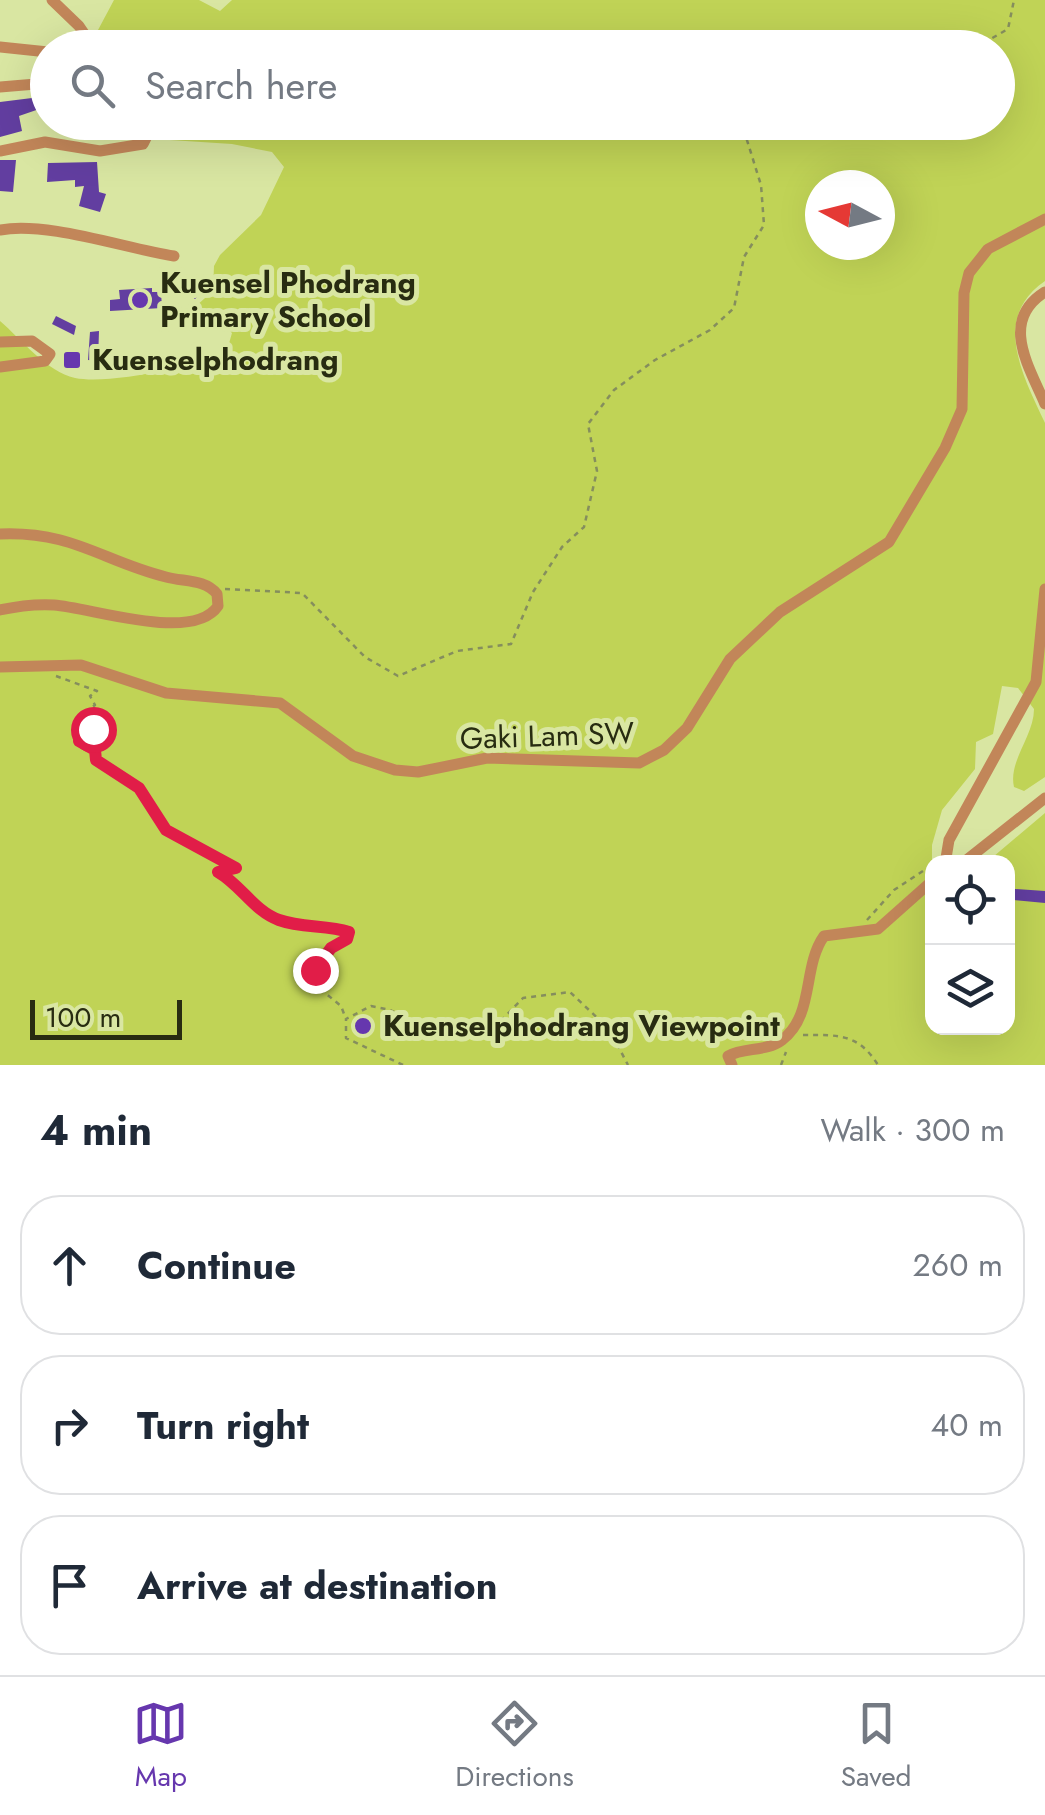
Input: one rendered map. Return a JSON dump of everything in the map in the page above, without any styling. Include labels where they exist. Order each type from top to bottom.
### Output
[{"type":"street","points":[[52,0],[78,30]]},
{"type":"street","points":[[0,47],[30,50]]},
{"type":"street","points":[[0,87],[30,84]]},
{"type":"street","points":[[0,151],[46,142],[100,151],[143,144],[145,140]]},
{"type":"street","name":"Gaki Lam SW","points":[[0,667],[60,664],[100,670],[166,693],[280,703],[353,756],[395,770],[418,772],[487,758],[639,763],[664,750],[686,728],[730,660],[780,612],[889,542],[937,462],[962,409],[964,294],[969,273],[988,249],[1045,219]]},
{"type":"street","points":[[0,230],[17,226],[66,232],[107,245],[174,256]]},
{"type":"street","points":[[1045,292],[1024,313],[1019,343],[1045,404]]},
{"type":"street","points":[[0,342],[32,342],[50,354],[44,361],[0,367]]},
{"type":"street","points":[[0,534],[67,540],[156,574],[213,588],[218,606],[206,619],[193,623],[52,605],[0,610]]},
{"type":"street","points":[[946,855],[950,840],[1036,682],[1045,589]]},
{"type":"street","points":[[973,855],[1045,798]]},
{"type":"street","points":[[732,1065],[728,1056],[736,1051],[772,1046],[788,1034],[805,1000],[818,944],[833,934],[878,929],[925,887]]},
{"type":"path","points":[[1006,30],[1014,0]]},
{"type":"path","points":[[213,588],[302,593],[366,657],[398,676],[457,651],[511,644],[533,592],[562,547],[584,527],[597,471],[588,424],[614,390],[655,360],[710,330],[734,308],[744,257],[764,225],[761,185],[747,140]]},
{"type":"path","points":[[60,664],[57,679],[97,690],[90,696],[95,705],[82,715],[96,728],[86,731],[79,741],[95,750],[96,760],[139,788],[157,822],[236,868],[218,872],[237,882],[256,906],[279,920],[349,932],[347,939],[322,957],[312,976],[313,983],[341,1006],[346,1038],[403,1065]]},
{"type":"path","points":[[860,934],[894,890],[925,870]]},
{"type":"path","points":[[346,1019],[371,1006],[390,1010],[436,1033],[476,1034],[494,1028],[524,998],[570,992],[609,1029],[628,1065]]},
{"type":"path","points":[[788,1034],[850,1035],[868,1049],[878,1065]]},
{"type":"green space","points":[[114,0],[199,0],[220,11],[232,0],[1045,0],[1045,281],[1019,312],[1015,330],[1021,367],[1045,423],[1045,777],[1024,791],[1014,787],[1015,768],[1034,709],[1018,688],[1002,686],[993,734],[976,742],[975,769],[942,810],[932,855],[925,855],[925,1035],[1015,1035],[1015,855],[995,855],[1045,813],[1045,1065],[0,1065],[0,321],[45,362],[75,378],[110,379],[177,367],[228,347],[232,333],[219,321],[201,318],[196,306],[213,291],[214,266],[220,255],[261,215],[284,167],[272,152],[232,144],[170,140],[1015,140],[1015,30],[98,30]]},
{"type":"building","points":[[30,98],[30,112],[19,116],[22,131],[0,137],[0,102]]},
{"type":"building","points":[[0,160],[16,160],[13,192],[0,191]]},
{"type":"building","points":[[97,162],[99,192],[106,194],[100,212],[79,206],[84,186],[75,187],[75,180],[47,182],[48,163]]},
{"type":"building","points":[[177,269],[198,296],[195,299],[171,278],[169,274]]},
{"type":"building","points":[[152,288],[152,292],[161,292],[162,308],[110,311],[110,300],[120,299],[119,290]]},
{"type":"building","points":[[56,316],[76,326],[74,335],[52,324]]},
{"type":"building","points":[[99,331],[98,361],[88,360],[90,332]]},
{"type":"building","points":[[1015,889],[1045,891],[1045,903],[1015,900]]},
{"type":"place","name":"Kuensel Phodrang Primary School","points":[[140,300]]},
{"type":"place","name":"Kuenselphodrang","points":[[72,360]]},
{"type":"place","name":"Kuenselphodrang Viewpoint","points":[[363,1026]]},
{"type":"route","points":[[93,729],[79,736],[79,741],[95,750],[96,760],[139,788],[157,822],[166,830],[236,868],[218,872],[237,882],[256,906],[279,920],[349,932],[347,939],[322,957],[315,970]]}]
